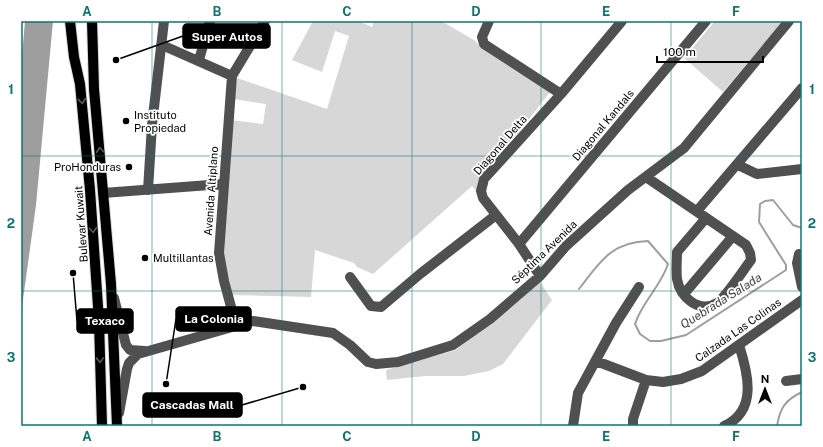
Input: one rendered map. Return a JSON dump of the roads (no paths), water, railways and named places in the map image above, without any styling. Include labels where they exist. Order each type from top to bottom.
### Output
[{"type":"main road","name":"Bulevar Kuwait","points":[[70,21],[74,57],[80,84],[90,190],[99,321],[102,426]]},
{"type":"main road","points":[[75,21],[80,84]]},
{"type":"main road","points":[[86,21],[94,89],[111,284],[117,426]]},
{"type":"main road","points":[[92,21],[94,89]]},
{"type":"street","points":[[148,190],[152,125],[164,21]]},
{"type":"street","points":[[200,60],[210,21]]},
{"type":"street","name":"Avenida Altiplano","points":[[236,325],[224,281],[219,253],[232,76],[266,21]]},
{"type":"street","points":[[489,21],[482,37],[484,44],[561,94]]},
{"type":"street","name":"Diagonal Delta","points":[[540,276],[519,244],[483,198],[481,190],[484,179],[561,94],[622,21]]},
{"type":"street","name":"Diagonal Kandals","points":[[519,244],[706,21]]},
{"type":"street","name":"Séptima Avenida","points":[[236,325],[253,321],[324,330],[339,337],[368,362],[376,364],[398,362],[453,345],[490,319],[540,276],[566,246],[628,190],[684,148],[789,21]]},
{"type":"street","points":[[162,46],[200,60],[232,76]]},
{"type":"street","points":[[697,212],[802,88]]},
{"type":"street","points":[[738,165],[757,174],[802,169]]},
{"type":"street","points":[[646,177],[746,245],[750,253],[751,260],[718,302],[707,307],[695,305],[684,294],[677,279],[677,252],[706,218]]},
{"type":"street","points":[[103,194],[223,184]]},
{"type":"street","points":[[350,277],[372,306],[381,307],[420,274],[496,216]]},
{"type":"street","points":[[684,294],[733,236]]},
{"type":"street","points":[[799,254],[797,263],[802,287]]},
{"type":"street","points":[[111,284],[126,345],[130,350],[145,351]]},
{"type":"street","points":[[573,426],[578,393],[616,323],[639,288]]},
{"type":"street","name":"Calzada Las Colinas","points":[[596,361],[646,380],[672,381],[692,376],[739,345],[802,300]]},
{"type":"street","points":[[117,426],[127,369],[133,359],[145,351],[236,325]]},
{"type":"street","points":[[724,426],[737,418],[748,394],[747,371],[739,345]]},
{"type":"street","points":[[786,381],[802,379]]},
{"type":"street","points":[[633,426],[633,419],[646,380]]},
{"type":"waterway","name":"Quebrada Salada","points":[[579,289],[600,262],[615,250],[635,242],[648,241],[668,264],[661,280],[642,308],[635,324],[640,334],[650,341],[661,341],[686,335],[786,270],[786,265],[759,222],[760,204],[765,201],[773,200],[793,225],[802,228]]},
{"type":"waterway","name":"Quebrada Salada","points":[[777,426],[784,405],[791,398],[802,392]]},
{"type":"place","name":"Super Autos","points":[[116,60]]},
{"type":"place","name":"Instituto Propiedad","points":[[126,121]]},
{"type":"place","name":"ProHonduras","points":[[129,167]]},
{"type":"place","name":"Multillantas","points":[[145,258]]},
{"type":"place","name":"Texaco","points":[[73,273]]},
{"type":"place","name":"La Colonia","points":[[166,384]]},
{"type":"place","name":"Cascadas Mall","points":[[303,387]]}]
